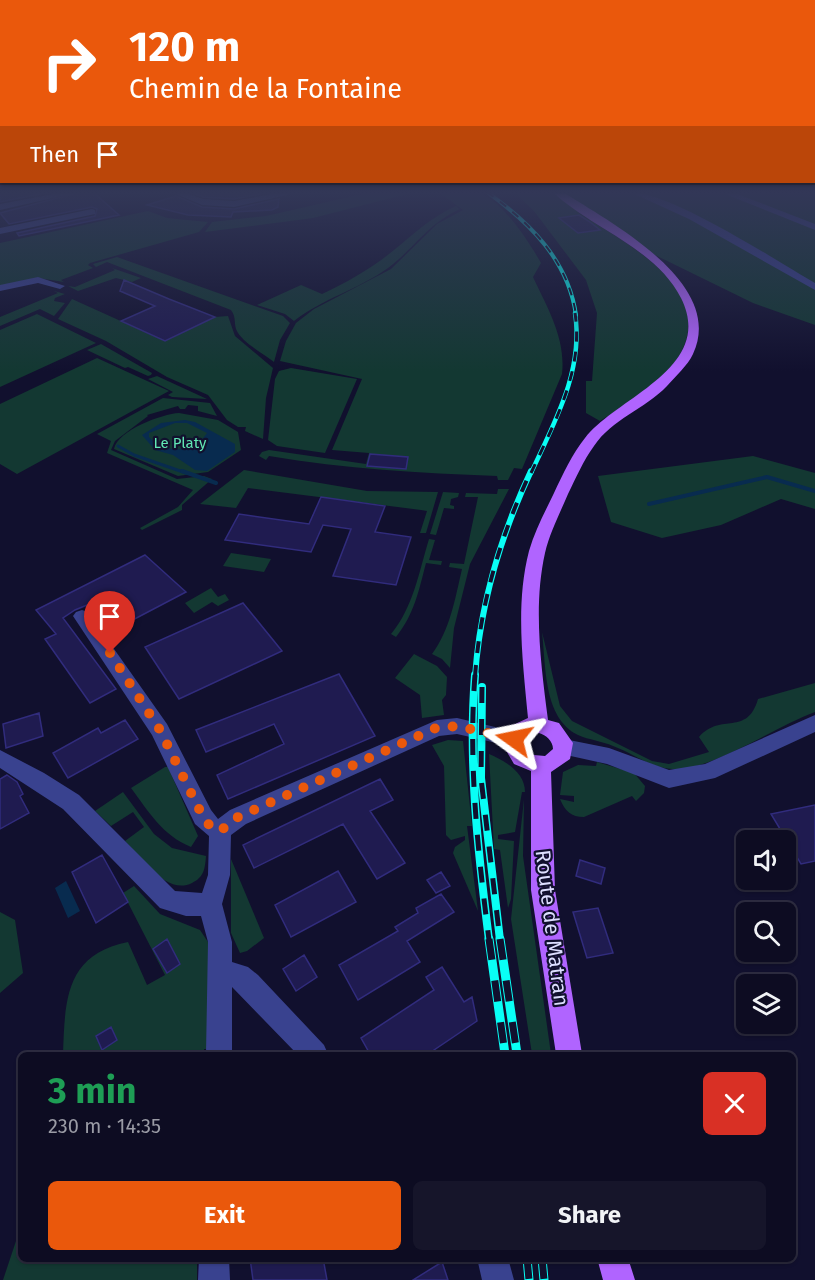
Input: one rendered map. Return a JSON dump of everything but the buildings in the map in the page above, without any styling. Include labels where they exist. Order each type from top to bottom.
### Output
[{"type":"main road","points":[[539,725],[532,610],[534,569],[543,532],[589,442],[612,420],[661,386],[679,367],[690,347],[694,329],[690,304],[670,274],[644,252]]},
{"type":"main road","points":[[539,725],[552,729],[559,736],[564,747],[558,760],[541,766],[530,764],[517,754],[514,739],[524,728],[539,725]]},
{"type":"main road","name":"Route de Matran","points":[[541,766],[543,890],[569,1052]]},
{"type":"main road","points":[[613,1262],[619,1280]]},
{"type":"street","points":[[753,252],[815,287]]},
{"type":"street","points":[[0,288],[38,280],[60,286]]},
{"type":"street","points":[[82,616],[160,730],[203,817],[210,826],[220,831]]},
{"type":"street","points":[[564,747],[609,756],[669,779],[708,772],[815,723]]},
{"type":"street","points":[[220,831],[238,817],[436,728],[457,726],[514,739]]},
{"type":"street","points":[[0,758],[37,778],[71,802],[168,900],[186,905],[210,904]]},
{"type":"street","points":[[219,1052],[221,973],[219,933],[210,904],[219,875],[220,831]]},
{"type":"street","points":[[221,973],[239,976],[249,984],[313,1052]]},
{"type":"street","points":[[214,1262],[214,1280]]},
{"type":"street","points":[[493,1262],[498,1280]]},
{"type":"green space","points":[[0,252],[130,252],[90,263],[88,265],[93,268],[61,280],[64,282],[38,278],[0,286]]},
{"type":"green space","points":[[392,252],[407,252],[377,275],[316,306],[294,321],[285,314],[257,305],[301,285],[322,294],[350,280]]},
{"type":"green space","points":[[409,252],[534,252],[541,263],[533,277],[559,336],[563,361],[562,374],[522,469],[514,468],[508,480],[498,480],[497,476],[383,470],[269,456],[266,460],[259,456],[262,452],[269,450],[366,464],[369,453],[332,450],[362,379],[280,361],[286,341],[296,323],[314,309],[391,269]]},
{"type":"green space","points":[[565,252],[638,252],[664,273],[679,293],[688,315],[686,339],[673,365],[649,389],[600,421],[586,413],[586,381],[592,381],[597,313],[586,280]]},
{"type":"green space","points":[[650,252],[815,252],[815,325],[753,303]]},
{"type":"green space","points":[[117,257],[283,316],[290,323],[280,340],[274,362],[239,334],[231,310],[107,262],[96,267],[93,264]]},
{"type":"green space","points":[[112,268],[141,278],[132,282],[116,278],[78,291],[68,286],[75,287],[115,270]]},
{"type":"green space","points":[[54,291],[65,294],[55,298],[54,301],[65,303],[54,316],[40,309],[0,326],[0,317],[58,293]]},
{"type":"green space","points":[[72,299],[165,341],[215,317],[228,316],[235,336],[273,368],[266,398],[263,439],[245,431],[246,427],[238,427],[227,420],[208,395],[167,377],[106,341],[58,319]]},
{"type":"green space","points":[[37,314],[96,343],[0,387],[0,330]]},
{"type":"green space","points":[[101,344],[152,373],[151,375],[125,368],[87,350]]},
{"type":"green space","points":[[97,358],[169,391],[17,474],[0,464],[0,404]]},
{"type":"green space","points":[[291,368],[357,379],[325,453],[277,446],[268,440],[275,379],[279,371]]},
{"type":"green space","points":[[157,376],[207,399],[172,397],[168,395],[173,392],[148,379]]},
{"type":"green space","points":[[163,398],[210,403],[217,416],[198,411],[198,406],[188,405],[185,409],[180,409],[178,406],[147,415],[115,441],[111,450],[177,479],[204,476],[212,479],[182,505],[182,510],[142,530],[140,528],[178,507],[193,490],[107,453],[111,441],[97,434]]},
{"type":"green space","name":"Le Platy","points":[[179,413],[218,420],[238,432],[241,450],[208,472],[178,476],[114,449],[123,436],[142,424],[162,416]]},
{"type":"green space","points":[[753,456],[815,473],[815,509],[781,499],[721,525],[662,538],[611,522],[598,476]]},
{"type":"green space","points":[[244,470],[367,491],[438,492],[426,533],[420,533],[427,511],[421,510],[248,488],[236,508],[200,504]]},
{"type":"green space","points":[[498,489],[509,489],[470,564],[454,628],[450,668],[442,659],[432,654],[448,624],[462,569],[449,567],[450,563],[464,564],[478,497],[465,497],[466,493],[497,494]]},
{"type":"green space","points":[[443,492],[459,493],[458,497],[451,499],[450,505],[454,506],[454,509],[444,508],[436,535],[430,534]]},
{"type":"green space","points":[[429,539],[435,540],[429,560],[442,561],[441,565],[426,563],[412,611],[396,637],[391,634],[399,624],[410,601]]},
{"type":"green space","points":[[231,553],[271,559],[264,572],[223,566]]},
{"type":"green space","points":[[211,588],[218,597],[225,594],[229,600],[218,606],[212,602],[194,613],[185,603]]},
{"type":"green space","points":[[542,632],[560,706],[572,721],[652,761],[669,764],[709,752],[699,737],[707,730],[747,717],[753,711],[758,699],[815,683],[815,712],[705,763],[672,769],[656,766],[609,744],[578,735],[567,727],[558,716],[548,690]]},
{"type":"green space","points":[[414,654],[437,666],[447,677],[446,695],[442,700],[444,715],[422,718],[420,695],[395,678]]},
{"type":"green space","points":[[448,740],[463,741],[472,826],[467,826],[478,911],[453,853],[455,847],[465,840],[465,836],[451,840],[446,835],[444,766],[432,745]]},
{"type":"green space","points":[[489,754],[518,773],[525,792],[522,792],[515,832],[498,835],[498,839],[514,841],[511,899],[508,908],[500,850],[494,849]]},
{"type":"green space","points":[[597,762],[634,773],[645,786],[644,793],[636,801],[632,796],[584,817],[579,817],[566,810],[560,799],[574,802],[574,796],[560,795],[563,772],[578,765],[596,766]]},
{"type":"green space","points":[[168,767],[198,836],[191,847],[164,829],[131,788]]},
{"type":"green space","points":[[123,792],[154,834],[172,848],[206,856],[204,869],[199,878],[182,886],[163,879],[125,841],[144,827],[133,812],[111,826],[95,811]]},
{"type":"green space","points":[[524,799],[523,856],[551,1052],[532,1052],[511,919]]},
{"type":"green space","points":[[231,859],[264,938],[247,951],[240,953],[231,933]]},
{"type":"green space","points":[[134,886],[160,914],[200,930],[208,942],[208,1049],[204,1049],[204,1052],[63,1052],[68,998],[80,969],[92,957],[107,948],[128,942],[147,985],[165,975],[123,893]]},
{"type":"green space","points":[[0,912],[15,920],[23,973],[0,993]]},
{"type":"green space","points":[[18,1235],[18,1262],[197,1262],[197,1280],[3,1280]]},
{"type":"water","points":[[185,420],[195,422],[235,444],[235,452],[207,471],[195,470],[173,455],[155,450],[142,435],[161,423]],"holes":[[[175,423],[187,423],[207,433],[195,445],[187,448],[171,449],[155,443],[149,437],[149,433]]]},
{"type":"water","points":[[66,881],[80,911],[68,918],[55,888]]},
{"type":"waterway","points":[[118,446],[134,455],[186,473]]},
{"type":"waterway","points":[[182,471],[216,483]]},
{"type":"waterway","points":[[649,504],[767,477],[815,491]]},
{"type":"railway","points":[[550,252],[565,277],[576,315]]},
{"type":"railway","points":[[531,473],[557,416],[571,376],[577,334],[575,313]]},
{"type":"railway","points":[[475,677],[482,623],[493,571],[510,521],[531,471]]},
{"type":"railway","points":[[475,675],[473,775],[489,940]]},
{"type":"railway","points":[[482,687],[481,778],[500,940]]},
{"type":"railway","points":[[489,939],[505,1052]]},
{"type":"railway","points":[[500,939],[517,1052]]},
{"type":"railway","points":[[527,1262],[529,1280]]},
{"type":"railway","points":[[542,1262],[544,1280]]},
{"type":"route","points":[[110,653],[169,745],[203,817],[210,826],[220,831],[238,817],[426,731],[457,726],[514,739]]}]
